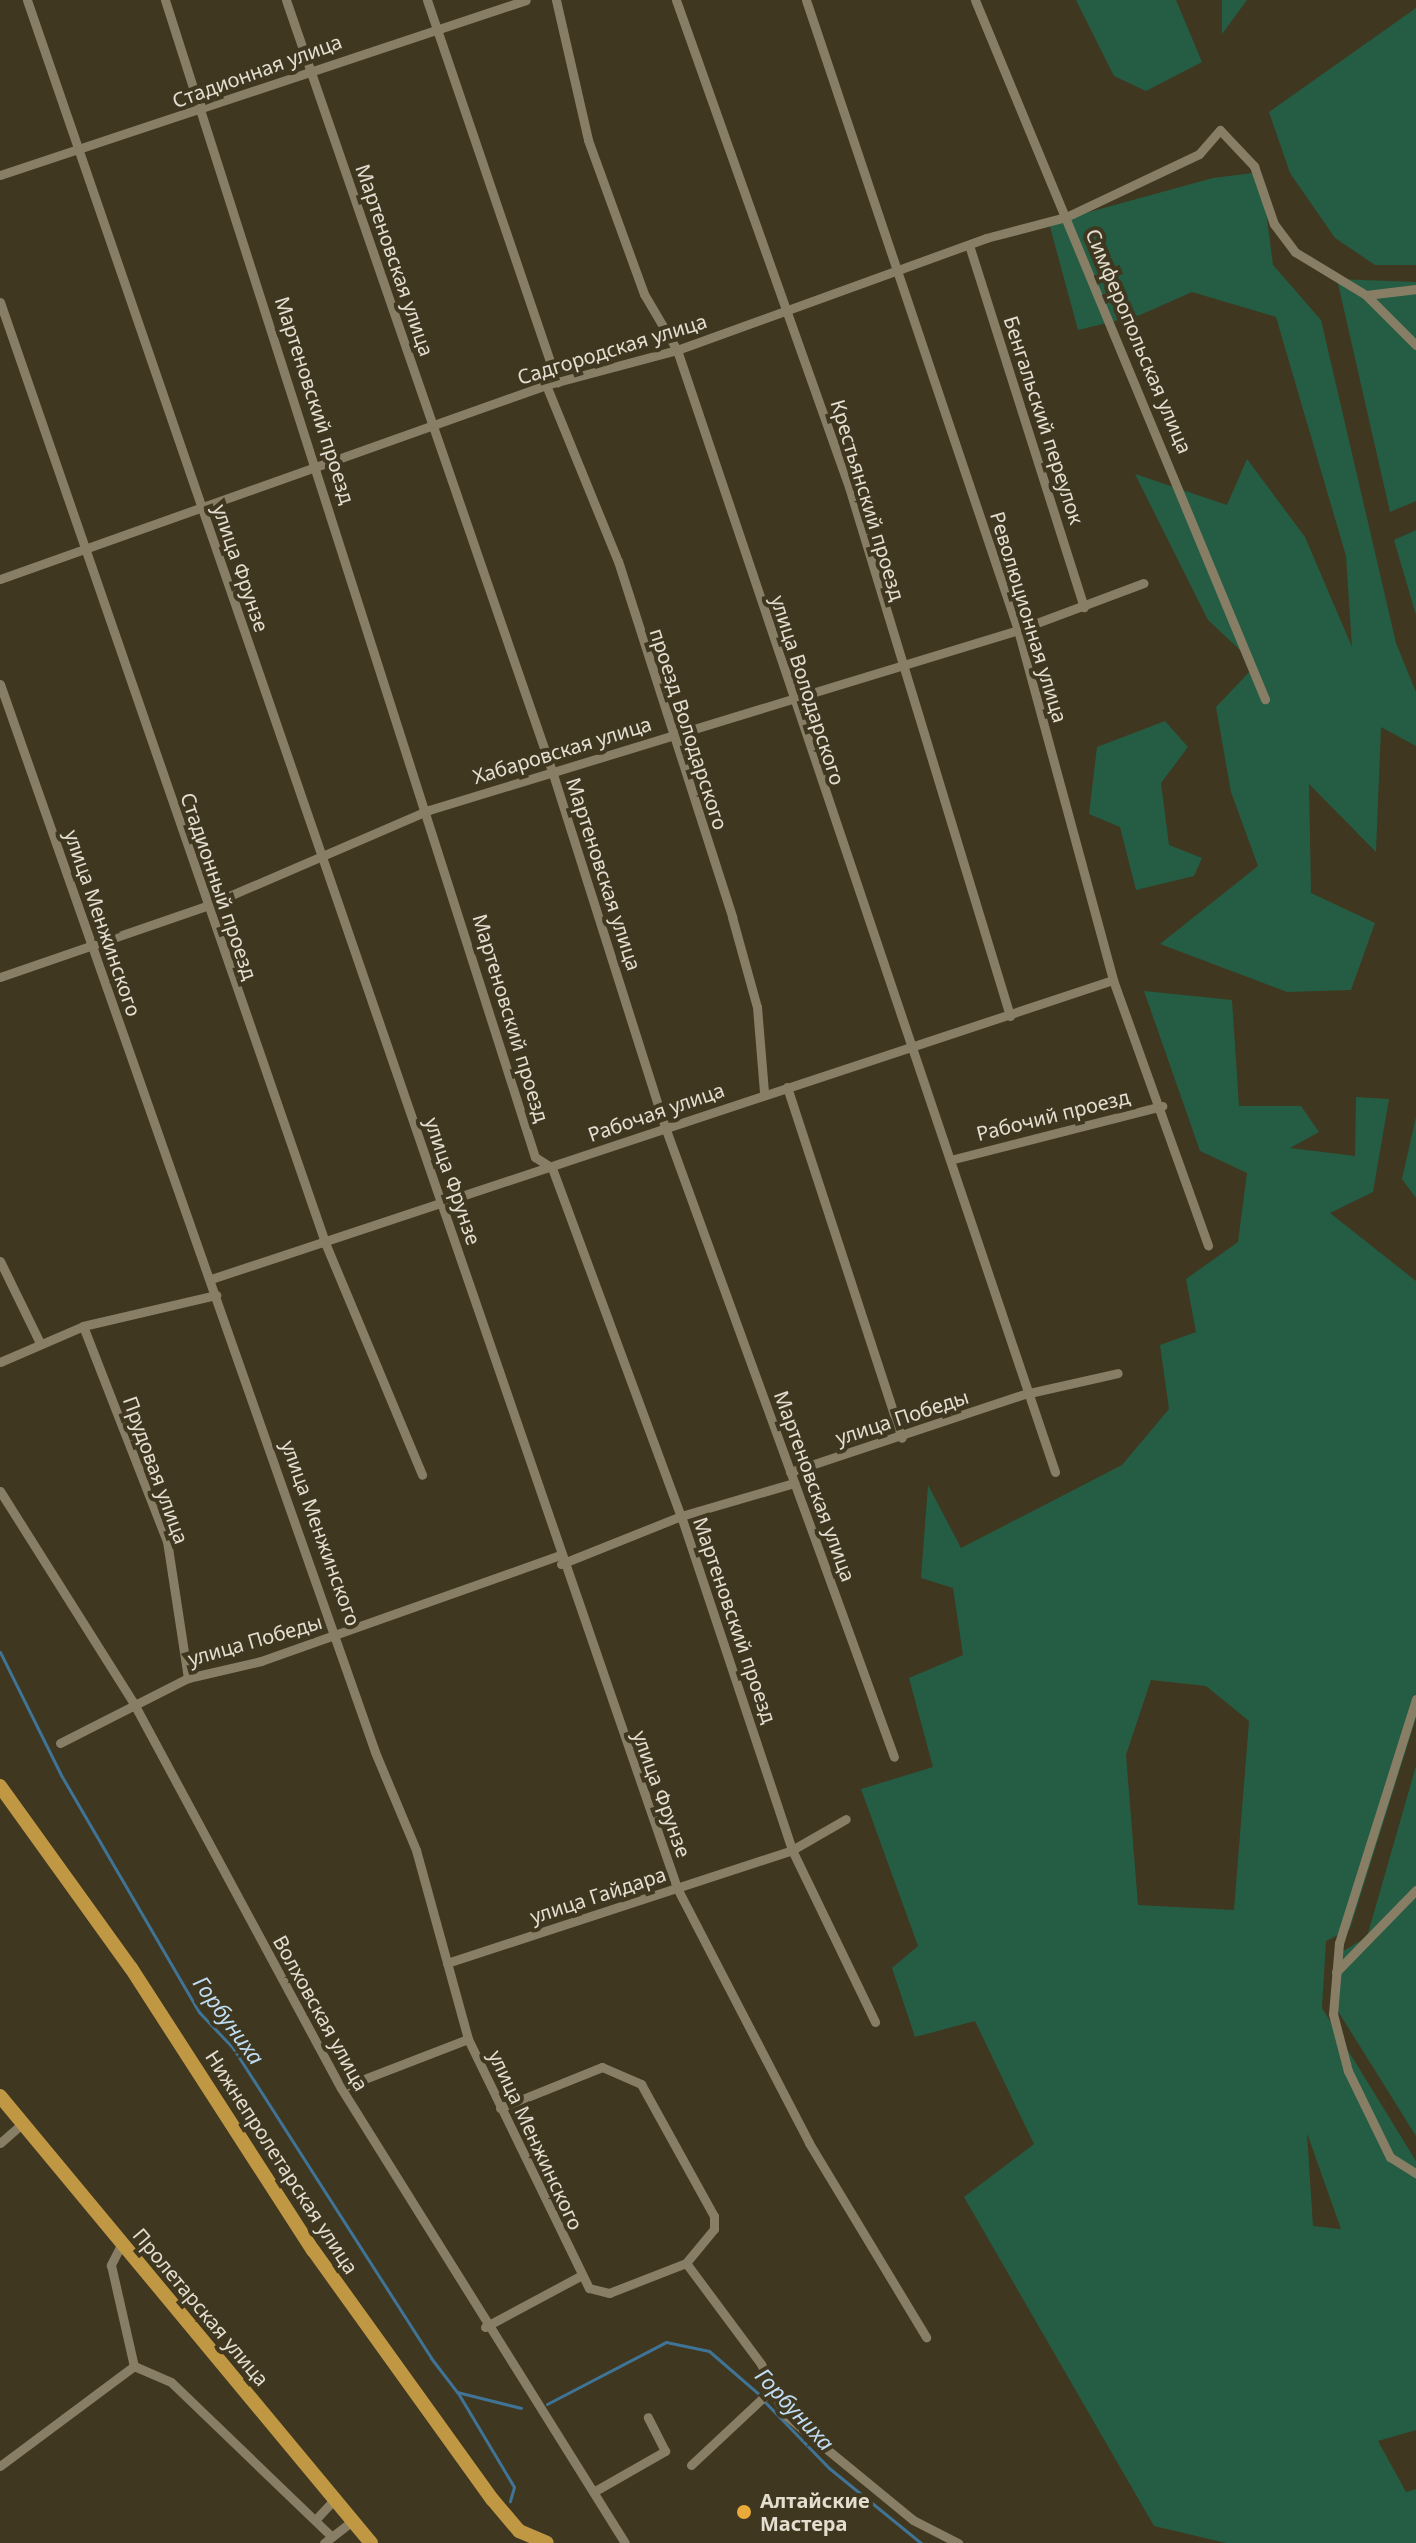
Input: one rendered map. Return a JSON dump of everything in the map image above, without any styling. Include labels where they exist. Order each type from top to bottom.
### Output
[{"type":"main road","name":"Нижнепролетарская улица","points":[[0,1786],[131,1968],[313,2250],[483,2486],[519,2531],[547,2543]]},
{"type":"main road","name":"Пролетарская улица","points":[[0,2096],[371,2543]]},
{"type":"street","name":"улица Фрунзе","points":[[27,0],[325,860],[559,1560],[677,1888],[809,2143],[926,2337]]},
{"type":"street","name":"Мартеновский проезд","points":[[165,0],[429,810],[535,1157],[552,1168],[681,1516],[792,1850],[875,2022]]},
{"type":"street","name":"Мартеновская улица","points":[[286,0],[552,771],[665,1127],[894,1757]]},
{"type":"street","points":[[427,0],[557,382]]},
{"type":"street","name":"Стадионная улица","points":[[0,175],[200,113],[377,45],[439,34],[526,0]]},
{"type":"street","name":"улица Володарского","points":[[556,0],[588,140],[644,294],[677,350],[906,1047],[954,1159],[1025,1394],[1055,1472]]},
{"type":"street","name":"Крестьянский проезд","points":[[676,0],[849,487],[899,667],[1010,1016]]},
{"type":"street","name":"Революционная улица","points":[[806,0],[1018,630],[1113,980],[1162,1106],[1208,1246]]},
{"type":"street","name":"Симферопольская улица","points":[[975,0],[1265,699]]},
{"type":"street","name":"Садгородская улица","points":[[0,579],[320,471],[546,385],[677,350],[969,245],[1066,217],[1199,154],[1220,130],[1254,166],[1274,224],[1295,252],[1366,295]]},
{"type":"street","name":"Бенгальский переулок","points":[[969,245],[1084,607]]},
{"type":"street","points":[[1366,295],[1416,289]]},
{"type":"street","points":[[1366,295],[1416,345]]},
{"type":"street","name":"Стадионный проезд","points":[[0,302],[206,906],[326,1245],[422,1475]]},
{"type":"street","name":"проезд Володарского","points":[[546,385],[618,561],[669,737],[757,1007],[764,1093]]},
{"type":"street","name":"Хабаровская улица","points":[[0,977],[89,941],[206,906],[325,860],[429,810],[1018,630],[1144,583]]},
{"type":"street","name":"улица Менжинского","points":[[0,684],[89,941],[339,1635],[375,1752],[416,1850],[468,2039],[580,2276]]},
{"type":"street","name":"Рабочая улица","points":[[211,1279],[326,1245],[764,1093],[1010,1016],[1113,980]]},
{"type":"street","points":[[787,1087],[902,1438]]},
{"type":"street","name":"Рабочий проезд","points":[[954,1159],[1162,1106]]},
{"type":"street","points":[[0,1261],[39,1341]]},
{"type":"street","points":[[0,1362],[39,1341],[83,1326],[216,1295]]},
{"type":"street","name":"Прудовая улица","points":[[83,1326],[167,1541],[188,1678]]},
{"type":"street","name":"улица Победы","points":[[790,1472],[902,1438],[1025,1394],[1118,1373]]},
{"type":"street","name":"улица Победы","points":[[60,1743],[133,1702],[188,1678],[339,1635],[681,1516],[794,1483]]},
{"type":"street","name":"Волховская улица","points":[[0,1491],[133,1702],[341,2088],[485,2327],[595,2491],[625,2543]]},
{"type":"street","points":[[0,1512],[8,1505]]},
{"type":"street","points":[[1416,1699],[1336,1972],[1333,2014],[1348,2071],[1390,2157],[1416,2173]]},
{"type":"street","name":"улица Гайдара","points":[[447,1963],[792,1850],[846,1819]]},
{"type":"street","points":[[1336,1972],[1416,1890]]},
{"type":"street","points":[[341,2088],[468,2039]]},
{"type":"street","points":[[485,2327],[580,2276],[589,2288],[609,2293],[686,2263],[714,2229],[714,2216],[641,2084],[602,2067],[500,2108]]},
{"type":"street","points":[[0,2143],[22,2124]]},
{"type":"street","points":[[122,2243],[111,2265],[134,2366]]},
{"type":"street","points":[[686,2263],[761,2364],[770,2391],[784,2414],[871,2488],[958,2543]]},
{"type":"street","points":[[0,2466],[134,2366]]},
{"type":"street","points":[[134,2366],[171,2382],[317,2518],[328,2540],[352,2521]]},
{"type":"street","points":[[691,2465],[770,2391]]},
{"type":"street","points":[[595,2491],[665,2451],[648,2417]]},
{"type":"street","points":[[317,2518],[334,2500]]},
{"type":"green space","points":[[1076,0],[1176,0],[1202,62],[1146,91],[1114,76]]},
{"type":"green space","points":[[1222,0],[1247,0],[1222,34]]},
{"type":"green space","points":[[1416,8],[1416,265],[1375,265],[1335,238],[1290,173],[1269,112]]},
{"type":"green space","points":[[1261,172],[1273,265],[1321,320],[1396,643],[1416,692],[1416,746],[1381,727],[1376,852],[1309,784],[1311,893],[1375,923],[1351,990],[1287,992],[1160,944],[1258,866],[1231,792],[1216,707],[1256,665],[1208,620],[1135,474],[1227,505],[1247,459],[1305,537],[1352,647],[1346,556],[1276,317],[1192,292],[1140,315],[1078,330],[1049,223],[1213,178]]},
{"type":"green space","points":[[1337,279],[1416,282],[1416,501],[1390,512]]},
{"type":"green space","points":[[1416,530],[1416,615],[1394,540]]},
{"type":"green space","points":[[1165,721],[1188,747],[1161,783],[1169,845],[1202,858],[1194,876],[1136,890],[1120,827],[1089,814],[1097,747]]},
{"type":"green space","points":[[1144,991],[1232,1000],[1239,1106],[1301,1106],[1319,1132],[1290,1148],[1355,1156],[1356,1097],[1389,1099],[1373,1192],[1330,1213],[1416,1281],[1416,1718],[1350,1929],[1326,1941],[1322,2008],[1416,2161],[1416,2430],[1378,2441],[1406,2492],[1416,2489],[1416,2543],[1226,2543],[1154,2526],[964,2197],[1034,2144],[975,2021],[915,2037],[892,1968],[918,1946],[861,1789],[933,1767],[909,1678],[963,1655],[953,1588],[921,1578],[928,1485],[961,1548],[1122,1465],[1169,1409],[1160,1345],[1196,1332],[1186,1279],[1238,1242],[1247,1173],[1200,1151]],"holes":[[[1151,1680],[1206,1686],[1249,1721],[1234,1910],[1138,1905],[1126,1755]],[[1307,2133],[1341,2229],[1313,2226]]]},
{"type":"green space","points":[[1416,1117],[1416,1198],[1402,1179]]},
{"type":"green space","points":[[1416,1766],[1416,2136],[1336,2008],[1338,1954],[1367,1937]]},
{"type":"waterway","name":"Горбуниха","points":[[0,1652],[61,1775],[199,2012],[233,2048],[431,2358],[457,2392],[521,2408]]},
{"type":"waterway","name":"Горбуниха","points":[[547,2404],[666,2342],[709,2351],[760,2395]]},
{"type":"waterway","name":"Горбуниха","points":[[458,2393],[514,2487],[510,2501]]},
{"type":"waterway","name":"Горбуниха","points":[[764,2401],[829,2468],[921,2543]]},
{"type":"place","name":"Алтайские Мастера","points":[[744,2512]]}]
